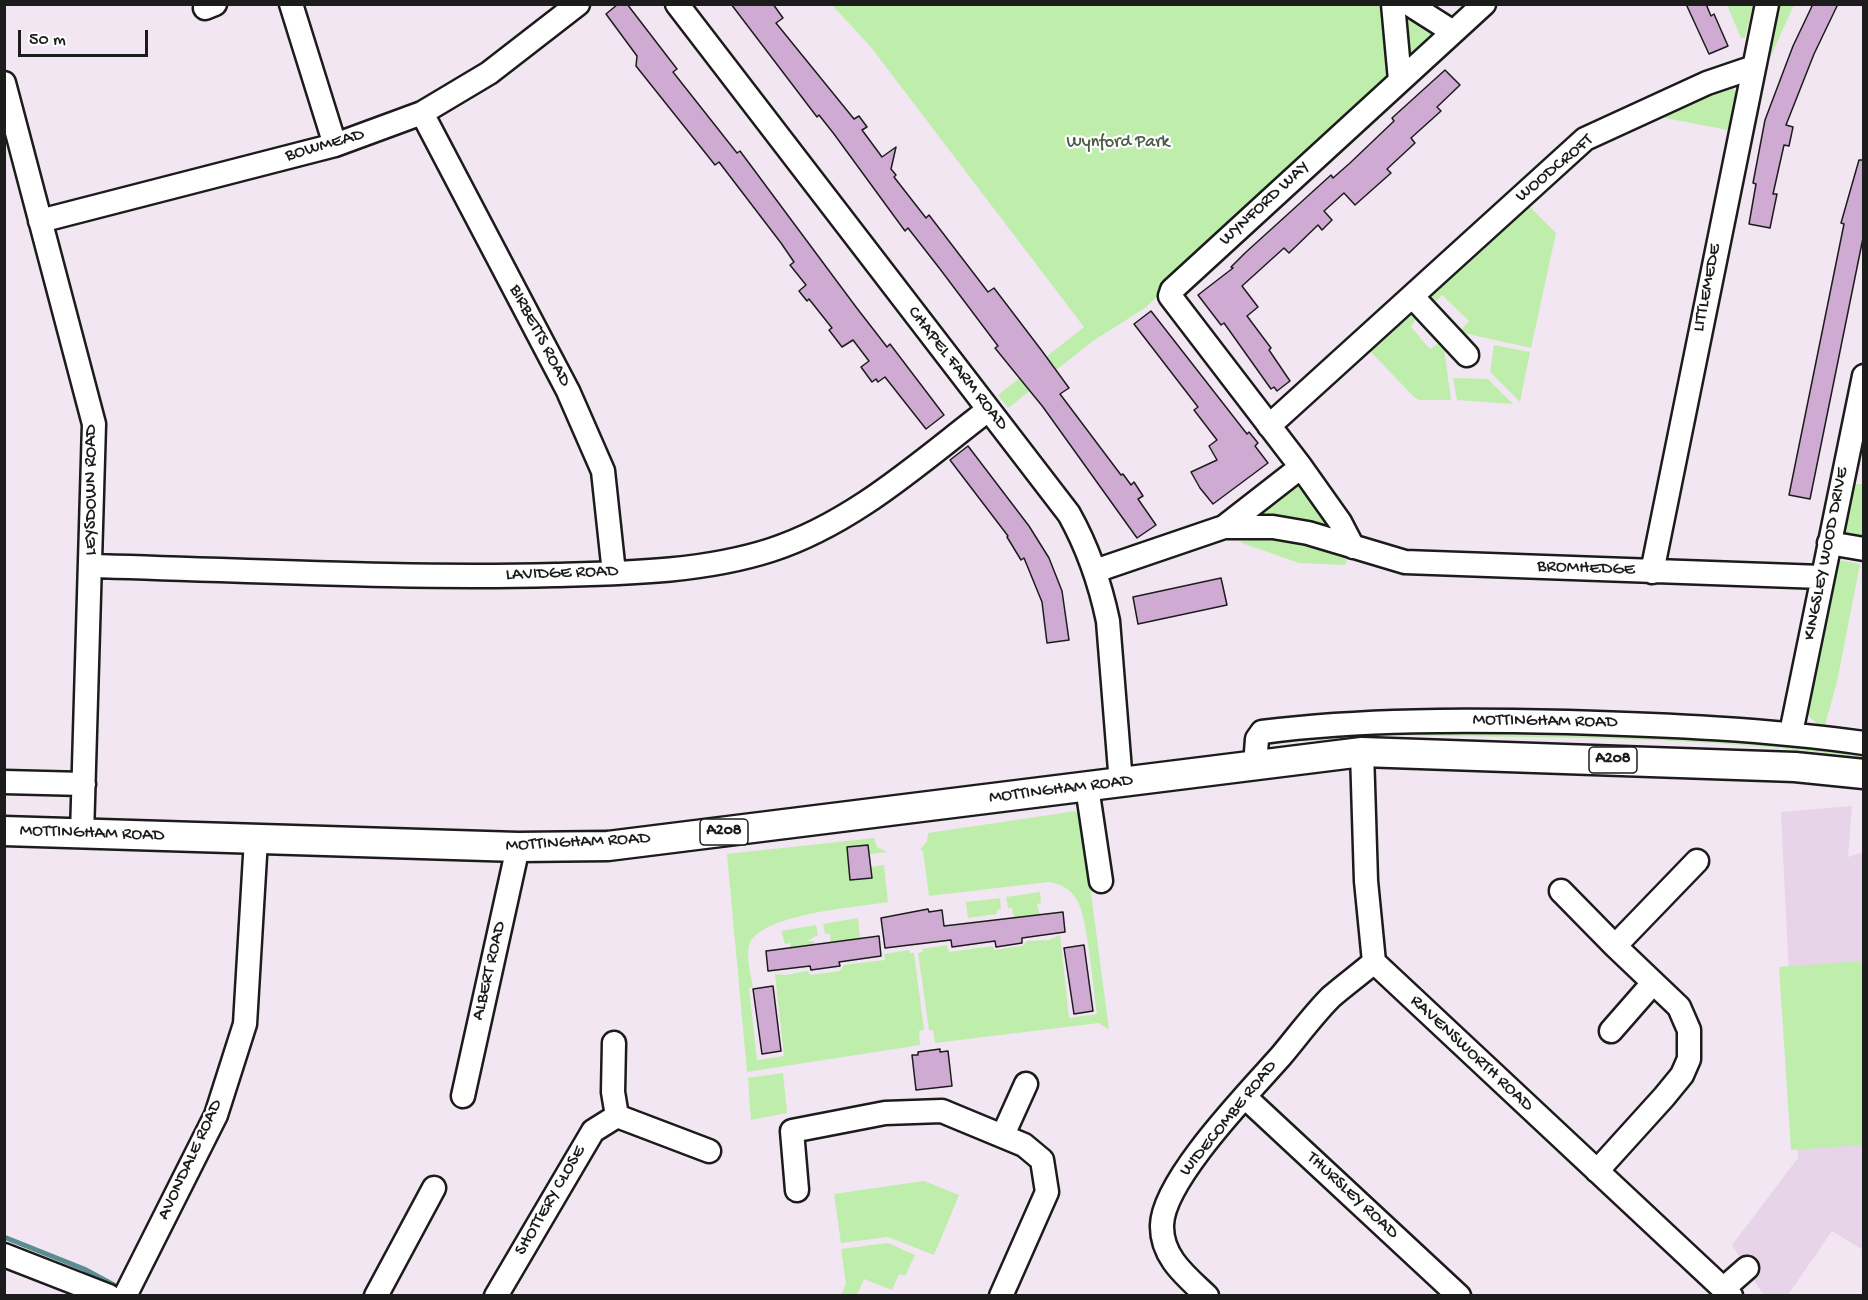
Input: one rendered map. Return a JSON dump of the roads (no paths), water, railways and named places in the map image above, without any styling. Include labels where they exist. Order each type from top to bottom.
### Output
[{"type":"main road","name":"MOTTINGHAM ROAD","points":[[4,831],[518,847],[608,846],[1362,752],[1795,767],[1863,774]]},
{"type":"street","points":[[291,4],[335,145]]},
{"type":"street","name":"BOWMEAD","points":[[40,221],[335,145],[422,113],[489,73],[578,4]]},
{"type":"street","name":"CHAPEL FARM ROAD","points":[[677,4],[1069,514],[1083,540],[1095,571],[1108,621],[1121,783]]},
{"type":"street","points":[[1393,4],[1400,80]]},
{"type":"street","points":[[1409,4],[1453,32]]},
{"type":"street","name":"WYNFORD WAY","points":[[1269,426],[1170,296],[1172,290],[1484,4]]},
{"type":"street","name":"LITTLEMEDE","points":[[1652,572],[1767,4]]},
{"type":"street","name":"WOODCROFT","points":[[1269,426],[1585,139],[1707,83],[1754,67]]},
{"type":"street","name":"LEYSDOWN ROAD","points":[[4,83],[94,424],[82,835]]},
{"type":"street","name":"BIRBETTS ROAD","points":[[422,113],[568,391],[603,471],[614,573]]},
{"type":"street","points":[[1412,296],[1467,355]]},
{"type":"street","name":"KINGSLEY WOOD DRIVE","points":[[1791,733],[1863,376]]},
{"type":"street","name":"LAVIDGE ROAD","points":[[91,566],[499,576],[614,573],[715,563],[771,550],[822,529],[861,508],[988,410]]},
{"type":"street","points":[[1269,426],[1340,522],[1353,547]]},
{"type":"street","points":[[1224,528],[1301,467]]},
{"type":"street","name":"BROMHEDGE","points":[[1095,571],[1224,528],[1281,528],[1405,562],[1822,577]]},
{"type":"street","points":[[1829,543],[1863,549]]},
{"type":"street","name":"MOTTINGHAM ROAD","points":[[1255,765],[1257,739],[1262,732],[1313,725],[1443,719],[1666,725],[1791,733],[1863,743]]},
{"type":"street","points":[[1362,752],[1366,881],[1374,962]]},
{"type":"street","points":[[4,782],[84,784]]},
{"type":"street","points":[[1087,787],[1101,881]]},
{"type":"street","name":"AVONDALE ROAD","points":[[124,1296],[216,1114],[245,1024],[256,839]]},
{"type":"street","name":"ALBERT ROAD","points":[[463,1096],[518,847]]},
{"type":"street","points":[[1615,946],[1697,861]]},
{"type":"street","points":[[1561,891],[1653,983],[1674,999],[1689,1030],[1689,1059],[1682,1075],[1598,1171]]},
{"type":"street","name":"WIDECOMBE ROAD","points":[[1207,1296],[1178,1268],[1168,1252],[1162,1234],[1166,1204],[1183,1175],[1245,1097],[1331,998],[1374,962]]},
{"type":"street","name":"RAVENSWORTH ROAD","points":[[1374,962],[1727,1292],[1747,1268]]},
{"type":"street","points":[[1611,1031],[1653,983]]},
{"type":"street","points":[[614,1043],[613,1092],[617,1116],[709,1151]]},
{"type":"street","points":[[1003,1135],[1026,1084]]},
{"type":"street","name":"THURSLEY ROAD","points":[[1245,1097],[1459,1296]]},
{"type":"street","points":[[797,1190],[792,1131],[885,1113],[942,1111],[1024,1145],[1042,1160],[1047,1192],[1001,1296]]},
{"type":"street","name":"SHOTTERY CLOSE","points":[[496,1296],[593,1131],[617,1116]]},
{"type":"street","points":[[376,1296],[434,1188]]},
{"type":"street","points":[[4,1255],[109,1296]]},
{"type":"waterway","points":[[4,1237],[84,1269],[114,1285]]},
{"type":"park label","name":"Wynford Park","points":[[1118,143]]}]
